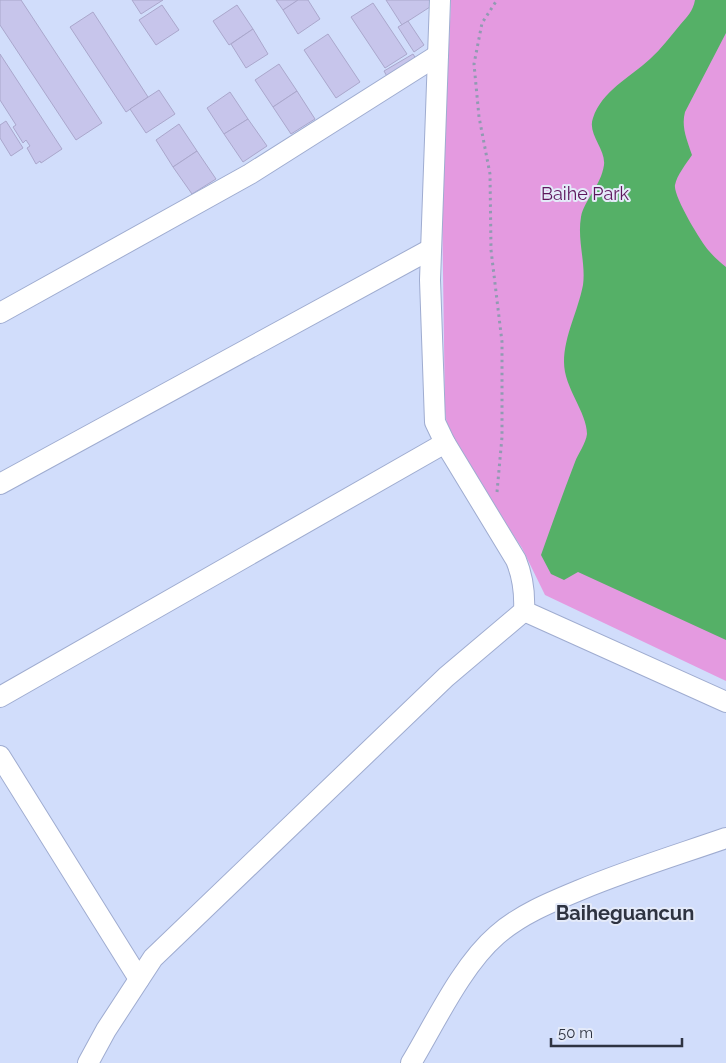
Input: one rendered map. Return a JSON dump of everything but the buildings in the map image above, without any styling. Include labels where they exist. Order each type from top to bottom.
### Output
[{"type":"street","points":[[88,1063],[106,1030],[153,958],[446,677],[524,610],[525,596],[522,574],[516,560],[444,443],[435,422],[430,280],[440,0]]},
{"type":"street","points":[[0,313],[250,174],[438,55]]},
{"type":"street","points":[[0,484],[431,248]]},
{"type":"street","points":[[0,697],[444,443]]},
{"type":"street","points":[[524,610],[726,702]]},
{"type":"street","points":[[0,756],[139,979]]},
{"type":"street","points":[[411,1063],[465,972],[496,935],[513,922],[540,906],[619,874],[726,838]]},
{"type":"path","points":[[491,518],[496,495],[502,437],[502,342],[490,250],[490,174],[479,117],[474,64],[482,23],[497,0]]},
{"type":"green space","name":"Baihe Park","points":[[451,0],[726,0],[726,681],[545,595],[522,548],[459,454],[448,431],[445,412],[442,202]]},
{"type":"shaded area","points":[[695,0],[726,0],[726,33],[685,112],[684,128],[692,155],[680,173],[675,185],[678,199],[694,229],[709,251],[726,267],[726,640],[578,572],[564,580],[551,574],[541,555],[587,434],[583,417],[565,372],[564,362],[566,343],[581,295],[584,277],[580,234],[581,217],[585,205],[600,180],[604,165],[602,153],[592,130],[593,118],[597,108],[609,92],[650,59],[665,43],[689,14]]},
{"type":"district","name":"Baiheguancun","points":[[625,913]]}]
